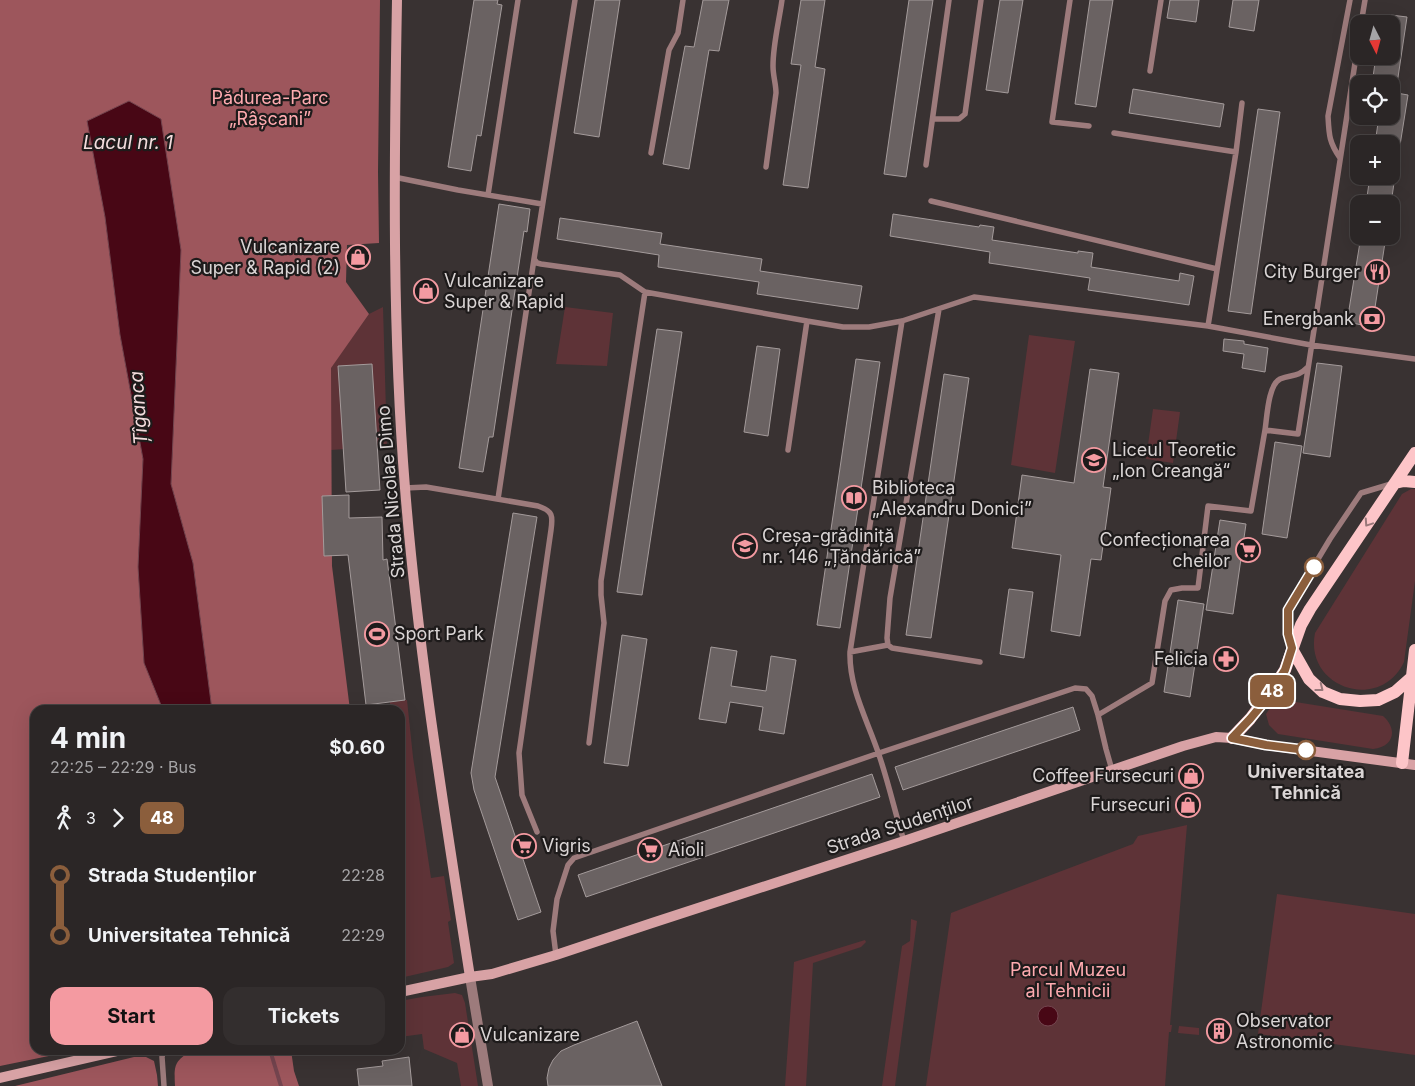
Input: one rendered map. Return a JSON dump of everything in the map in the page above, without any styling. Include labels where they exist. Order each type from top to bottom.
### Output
[{"type":"main road","name":"Strada Nicolae Dimo","points":[[397,0],[394,177],[398,375],[405,488],[426,684],[470,977]]},
{"type":"main road","points":[[1232,738],[1250,719],[1285,670],[1301,625],[1310,609],[1415,453]]},
{"type":"main road","points":[[1395,483],[1404,481],[1415,482]]},
{"type":"main road","points":[[1292,648],[1309,679],[1323,692],[1340,699],[1378,700],[1395,692],[1412,676]]},
{"type":"main road","points":[[1402,763],[1415,650]]},
{"type":"main road","name":"Strada Studenților","points":[[405,991],[492,974],[556,955],[904,841],[1199,741],[1216,737],[1415,765]]},
{"type":"main road","points":[[0,1078],[100,1055]]},
{"type":"street","points":[[470,977],[488,1086]]},
{"type":"lane","points":[[488,195],[518,0]]},
{"type":"lane","points":[[498,499],[542,204],[575,0]]},
{"type":"lane","points":[[651,153],[669,50],[678,33],[683,0]]},
{"type":"lane","points":[[766,167],[776,93],[773,75],[774,52],[782,0]]},
{"type":"lane","points":[[926,165],[949,0]]},
{"type":"lane","points":[[933,118],[959,119],[965,114],[981,0]]},
{"type":"lane","points":[[1070,0],[1052,122],[1089,126]]},
{"type":"lane","points":[[1150,71],[1161,0]]},
{"type":"lane","points":[[1340,158],[1332,146],[1328,116],[1350,0]]},
{"type":"lane","points":[[1362,15],[1365,0]]},
{"type":"lane","points":[[1265,430],[1298,434],[1355,65]]},
{"type":"lane","points":[[1208,326],[1242,103]]},
{"type":"lane","points":[[1114,133],[1236,152]]},
{"type":"lane","points":[[394,177],[542,204]]},
{"type":"lane","points":[[931,202],[1217,269]]},
{"type":"lane","points":[[534,259],[541,264],[620,275],[645,292],[843,327],[869,327],[902,321],[974,297],[1208,326],[1312,345],[1415,359]]},
{"type":"lane","points":[[589,743],[604,623],[601,581],[645,292]]},
{"type":"lane","points":[[888,645],[887,628],[890,598],[939,308]]},
{"type":"lane","points":[[788,450],[807,321]]},
{"type":"lane","points":[[902,321],[850,652],[850,668],[855,690],[879,753],[904,841]]},
{"type":"lane","points":[[1098,715],[1152,683],[1165,601],[1171,590],[1198,588],[1208,506],[1251,511],[1271,391],[1278,380],[1303,373],[1308,367]]},
{"type":"lane","points":[[1292,648],[1288,634],[1288,610],[1330,539],[1361,493],[1395,483]]},
{"type":"lane","points":[[405,488],[426,487],[498,499],[543,507],[551,513],[553,520],[519,753],[522,795],[537,832]]},
{"type":"lane","points":[[850,652],[888,645],[900,650],[980,662]]},
{"type":"lane","points":[[556,955],[553,931],[557,899],[568,865],[574,858],[879,753],[1075,688],[1086,689],[1092,696],[1112,770]]},
{"type":"lane","points":[[163,1055],[164,1086]]},
{"type":"green space","name":"Pădurea-Parc „Râșcani”","points":[[0,0],[380,0],[379,243],[347,245],[346,282],[369,314],[331,368],[332,566],[349,705],[211,705],[193,563],[171,484],[181,250],[88,121],[105,217],[120,335],[143,459],[138,567],[144,663],[161,705],[30,705],[30,1055],[54,1055],[0,1066]]},
{"type":"green space","points":[[383,307],[387,446],[331,450],[331,367],[369,314]]},
{"type":"green space","points":[[565,307],[613,313],[607,366],[556,364]]},
{"type":"green space","points":[[1029,335],[1075,341],[1055,473],[1011,465]]},
{"type":"green space","points":[[1153,409],[1180,412],[1173,463],[1146,459]]},
{"type":"green space","points":[[1415,489],[1415,581],[1404,662],[1393,678],[1378,687],[1362,690],[1346,687],[1332,680],[1321,668],[1315,652],[1315,633],[1402,494]]},
{"type":"green space","points":[[407,700],[413,757],[431,878],[444,876],[451,920],[448,922],[454,963],[448,967],[405,977],[405,705],[390,705],[390,702]]},
{"type":"green space","points":[[1283,700],[1383,716],[1391,726],[1392,737],[1386,745],[1373,749],[1278,734],[1269,725],[1266,714],[1272,705]]},
{"type":"green space","name":"Parcul Muzeu al Tehnicii","points":[[1187,825],[1170,1025],[1172,1025],[1171,1032],[1169,1032],[1165,1086],[926,1086],[951,913],[1133,844],[1138,836]]},
{"type":"green space","points":[[1277,894],[1415,914],[1415,1055],[1258,1034]]},
{"type":"green space","points":[[911,919],[917,921],[895,1086],[882,1086],[902,946],[910,941]]},
{"type":"green space","points":[[865,940],[866,942],[861,947],[813,963],[806,1086],[785,1086],[794,962]]},
{"type":"green space","points":[[455,993],[462,995],[465,1003],[478,1086],[461,1086],[457,1063],[424,1049],[422,1034],[405,1036],[405,1000]]},
{"type":"green space","points":[[1179,1026],[1199,1028],[1199,1035],[1178,1033]]},
{"type":"green space","points":[[185,1055],[292,1055],[299,1086],[175,1086],[175,1068]]},
{"type":"green space","points":[[134,1057],[146,1057],[154,1061],[158,1086],[15,1086]]},
{"type":"water","name":"Lacul nr. 1","points":[[129,101],[161,119],[181,250],[171,484],[193,563],[211,705],[161,705],[144,663],[138,567],[143,459],[120,335],[105,217],[87,121]]},
{"type":"water","points":[[1048,1006],[1055,1009],[1058,1016],[1055,1023],[1048,1026],[1041,1023],[1038,1016],[1041,1009]]},
{"type":"building","points":[[474,0],[498,0],[497,4],[502,5],[481,136],[477,135],[471,171],[448,167]]},
{"type":"building","points":[[595,0],[620,0],[599,137],[574,133]]},
{"type":"building","points":[[703,0],[729,0],[719,51],[709,50],[689,169],[663,164],[685,46],[694,47]]},
{"type":"building","points":[[801,0],[825,0],[815,67],[825,69],[808,188],[783,185],[801,65],[791,64]]},
{"type":"building","points":[[909,0],[933,0],[906,177],[884,174]]},
{"type":"building","points":[[1000,0],[1023,0],[1008,93],[986,90]]},
{"type":"building","points":[[1090,0],[1113,0],[1096,107],[1075,104]]},
{"type":"building","points":[[1170,0],[1199,0],[1196,22],[1167,18]]},
{"type":"building","points":[[1233,0],[1259,0],[1254,31],[1229,27]]},
{"type":"building","points":[[1400,16],[1407,17],[1400,64]]},
{"type":"building","points":[[1375,65],[1400,65],[1398,75],[1373,75]]},
{"type":"building","points":[[1133,89],[1224,104],[1220,127],[1129,113]]},
{"type":"building","points":[[1400,94],[1408,95],[1400,145],[1400,135],[1376,135],[1378,125],[1400,125]]},
{"type":"building","points":[[1258,109],[1280,112],[1251,314],[1228,311]]},
{"type":"building","points":[[1369,185],[1394,185],[1392,195],[1367,195]]},
{"type":"building","points":[[499,204],[530,209],[527,232],[524,231],[493,437],[489,437],[483,472],[459,468]]},
{"type":"building","points":[[893,214],[979,227],[980,225],[994,227],[992,240],[1078,253],[1078,251],[1093,253],[1091,267],[1179,281],[1180,273],[1194,276],[1189,305],[1088,290],[1090,278],[989,263],[990,252],[890,236]]},
{"type":"building","points":[[560,218],[662,233],[660,244],[762,259],[760,271],[862,286],[858,309],[757,294],[759,282],[658,267],[659,255],[557,239]]},
{"type":"building","points":[[1360,245],[1385,245],[1372,327],[1347,322]]},
{"type":"building","points":[[363,250],[364,267],[352,268],[350,251]]},
{"type":"building","points":[[657,329],[682,332],[642,595],[617,592]]},
{"type":"building","points":[[1224,339],[1244,341],[1244,344],[1268,348],[1265,372],[1242,368],[1244,354],[1223,351]]},
{"type":"building","points":[[757,346],[780,349],[768,436],[744,432]]},
{"type":"building","points":[[856,359],[880,362],[840,628],[817,625]]},
{"type":"building","points":[[1317,363],[1342,366],[1330,457],[1303,453]]},
{"type":"building","points":[[372,364],[380,490],[346,492],[338,366]]},
{"type":"building","points":[[1090,369],[1119,373],[1103,487],[1111,488],[1101,560],[1091,559],[1080,636],[1051,631],[1061,555],[1012,548],[1022,475],[1074,483]]},
{"type":"building","points":[[944,374],[969,378],[931,638],[906,635]]},
{"type":"building","points":[[1275,442],[1302,446],[1287,538],[1262,534]]},
{"type":"building","name":"Sport Park","points":[[349,495],[349,518],[382,517],[383,560],[387,559],[405,700],[366,705],[348,555],[324,556],[322,496]]},
{"type":"building","points":[[513,513],[537,517],[495,777],[541,912],[518,920],[474,790],[471,773]]},
{"type":"building","points":[[1220,520],[1246,524],[1233,614],[1206,610]]},
{"type":"building","points":[[1009,589],[1033,592],[1024,658],[1000,654]]},
{"type":"building","points":[[1178,600],[1204,604],[1190,697],[1164,692]]},
{"type":"building","points":[[622,635],[647,639],[628,766],[604,763]]},
{"type":"building","points":[[711,647],[737,651],[731,686],[766,691],[771,656],[796,660],[784,734],[759,730],[763,707],[730,702],[726,723],[699,719]]},
{"type":"building","points":[[1073,707],[1080,730],[903,790],[895,767]]},
{"type":"building","points":[[872,774],[880,797],[586,897],[578,875]]},
{"type":"building","points":[[637,1021],[662,1086],[548,1086],[549,1068],[561,1051]]},
{"type":"building","name":"Observator Astronomic","points":[[1219,1023],[1225,1026],[1228,1032],[1225,1038],[1219,1041],[1213,1038],[1210,1032],[1213,1026]]},
{"type":"building","points":[[464,1027],[468,1042],[458,1044],[455,1029]]},
{"type":"building","points":[[409,1057],[412,1086],[359,1086],[357,1069],[383,1066],[382,1061]]},
{"type":"waterway","name":"Țîganca","points":[[272,1055],[281,1086]]},
{"type":"bus line","name":"48","points":[[1306,750],[1232,738],[1265,701],[1285,670],[1292,648],[1288,634],[1288,610],[1314,567]]},
{"type":"place","name":"Vulcanizare Super & Rapid (2)","points":[[358,257]]},
{"type":"place","name":"City Burger","points":[[1377,272]]},
{"type":"place","name":"Vulcanizare Super & Rapid","points":[[426,291]]},
{"type":"place","name":"Energbank","points":[[1372,319]]},
{"type":"place","name":"Liceul Teoretic „Ion Creangă“","points":[[1094,460]]},
{"type":"place","name":"Biblioteca „Alexandru Donici”","points":[[854,498]]},
{"type":"place","name":"Creșa-grădiniță nr. 146 „Țăndărică”","points":[[745,546]]},
{"type":"place","name":"Confecționarea cheilor","points":[[1248,550]]},
{"type":"place","name":"Sport Park","points":[[377,634]]},
{"type":"place","name":"Felicia","points":[[1226,659]]},
{"type":"place","name":"Universitatea Tehnică","points":[[1306,750]]},
{"type":"place","name":"Coffee Fursecuri","points":[[1191,776]]},
{"type":"place","name":"Fursecuri","points":[[1188,805]]},
{"type":"place","name":"Vigris","points":[[524,846]]},
{"type":"place","name":"Aioli","points":[[650,850]]},
{"type":"place","name":"Observator Astronomic","points":[[1219,1031]]},
{"type":"place","name":"Vulcanizare","points":[[462,1035]]}]
